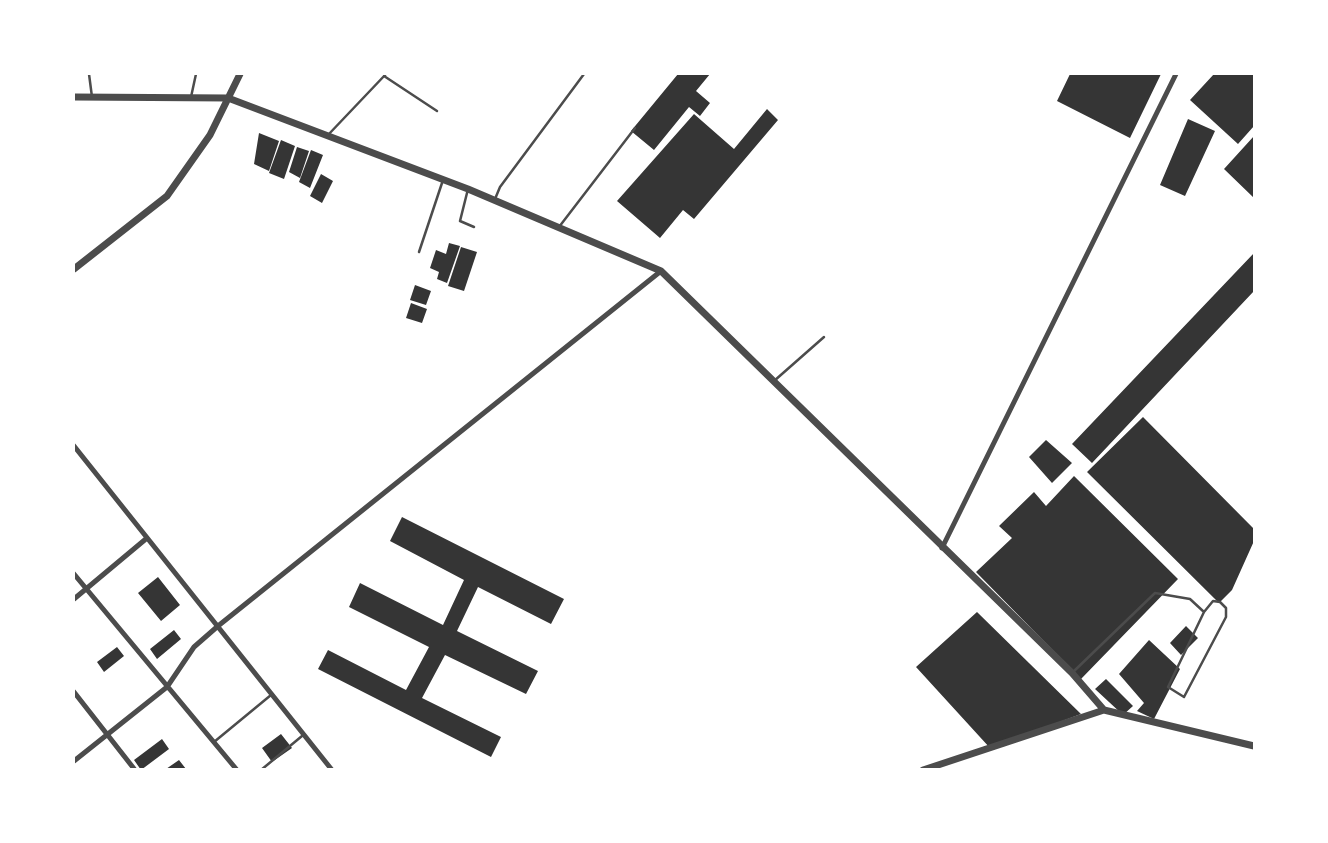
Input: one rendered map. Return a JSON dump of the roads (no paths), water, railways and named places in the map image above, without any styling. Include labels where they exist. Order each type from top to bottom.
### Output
[{"type":"street","points":[[74,269],[167,196],[210,135],[240,74]]},
{"type":"street","points":[[943,548],[1176,74]]},
{"type":"street","points":[[74,97],[228,98],[468,189],[661,271],[772,383],[1072,673],[1104,710]]},
{"type":"street","points":[[74,761],[167,687],[194,647],[218,626],[661,271]]},
{"type":"street","points":[[74,446],[332,769]]},
{"type":"street","points":[[74,599],[147,538]]},
{"type":"street","points":[[74,574],[237,769]]},
{"type":"street","points":[[74,692],[135,769]]},
{"type":"street","points":[[923,769],[1104,710],[1255,746]]},
{"type":"lane","points":[[89,74],[92,97]]},
{"type":"lane","points":[[191,97],[196,74]]},
{"type":"lane","points":[[495,200],[500,187],[584,74]]},
{"type":"lane","points":[[326,137],[385,75],[437,111]]},
{"type":"lane","points":[[559,227],[635,128]]},
{"type":"lane","points":[[419,252],[443,180]]},
{"type":"lane","points":[[468,189],[460,221],[474,227]]},
{"type":"lane","points":[[772,383],[824,337]]},
{"type":"lane","points":[[1072,673],[1155,593],[1190,599],[1204,612]]},
{"type":"lane","points":[[1213,601],[1220,602],[1226,608],[1226,617],[1184,697],[1168,687],[1204,612],[1213,601]]},
{"type":"lane","points":[[214,742],[272,694]]},
{"type":"lane","points":[[261,769],[304,735]]}]
